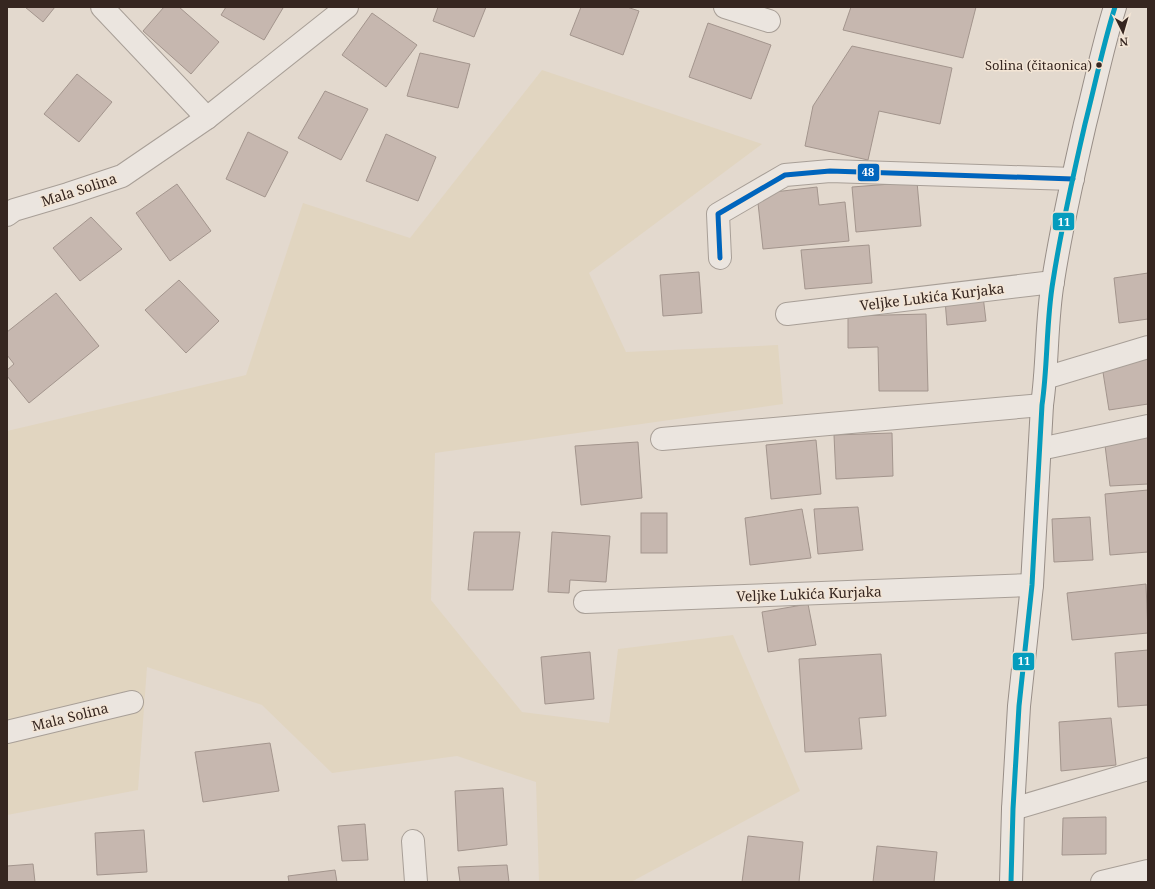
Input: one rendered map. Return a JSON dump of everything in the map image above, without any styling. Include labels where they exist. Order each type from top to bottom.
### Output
[{"type":"street","points":[[102,7],[207,118]]},
{"type":"street","name":"Mala Solina","points":[[7,215],[14,210],[122,176],[207,118],[347,7]]},
{"type":"street","points":[[725,7],[769,21]]},
{"type":"street","points":[[1011,882],[1013,809],[1019,706],[1032,585],[1042,405],[1046,378],[1052,282],[1073,179],[1096,79],[1115,7]]},
{"type":"street","points":[[720,258],[718,214],[785,175],[830,171],[1073,179]]},
{"type":"street","name":"Veljke Lukića Kurjaka","points":[[787,314],[1052,282]]},
{"type":"street","points":[[1046,378],[1148,347]]},
{"type":"street","points":[[662,439],[1042,405]]},
{"type":"street","points":[[1040,449],[1148,426]]},
{"type":"street","name":"Veljke Lukića Kurjaka","points":[[586,602],[1032,585]]},
{"type":"street","name":"Mala Solina","points":[[7,732],[132,702]]},
{"type":"street","points":[[1013,809],[1148,769]]},
{"type":"street","points":[[413,841],[416,882]]},
{"type":"street","points":[[1102,882],[1148,871]]},
{"type":"shaded area","points":[[542,70],[762,144],[589,273],[626,352],[778,345],[783,404],[435,453],[431,600],[522,712],[609,723],[618,649],[733,635],[800,791],[631,882],[539,882],[536,782],[457,756],[332,773],[262,705],[147,667],[138,790],[7,815],[7,431],[246,375],[303,203],[410,238]]},
{"type":"building","points":[[25,7],[55,7],[43,22]]},
{"type":"building","points":[[164,7],[179,7],[219,42],[191,74],[143,31]]},
{"type":"building","points":[[226,7],[283,8],[264,40],[221,15]]},
{"type":"building","points":[[438,7],[486,7],[474,37],[433,21]]},
{"type":"building","points":[[581,7],[627,7],[639,11],[623,55],[570,35]]},
{"type":"building","points":[[851,7],[976,7],[963,58],[843,30]]},
{"type":"building","points":[[372,13],[417,45],[386,87],[342,55]]},
{"type":"building","points":[[708,23],[771,45],[751,99],[689,77]]},
{"type":"building","points":[[852,46],[952,68],[940,124],[879,111],[868,160],[805,146],[813,106]]},
{"type":"building","points":[[420,53],[470,64],[458,108],[407,96]]},
{"type":"building","points":[[77,74],[112,102],[79,142],[44,114]]},
{"type":"building","points":[[325,91],[368,109],[341,160],[298,138]]},
{"type":"building","points":[[248,132],[288,152],[265,197],[226,179]]},
{"type":"building","points":[[386,134],[436,157],[418,201],[366,181]]},
{"type":"building","points":[[917,182],[921,226],[856,232],[852,187]]},
{"type":"building","points":[[177,184],[211,231],[170,261],[136,213]]},
{"type":"building","points":[[817,187],[819,205],[845,202],[849,241],[763,249],[757,194]]},
{"type":"building","points":[[91,217],[122,249],[80,281],[53,248]]},
{"type":"building","points":[[869,245],[872,283],[805,289],[801,250]]},
{"type":"building","points":[[699,272],[702,313],[663,316],[660,275]]},
{"type":"building","points":[[1148,273],[1148,319],[1119,323],[1114,278]]},
{"type":"building","points":[[179,280],[219,321],[186,353],[145,310]]},
{"type":"building","points":[[56,293],[99,346],[29,403],[7,376],[7,370],[14,364],[7,355],[7,332]]},
{"type":"building","points":[[983,296],[986,321],[947,325],[945,300]]},
{"type":"building","points":[[926,314],[928,391],[879,391],[878,347],[848,348],[848,316]]},
{"type":"building","points":[[1148,359],[1148,404],[1109,410],[1102,366]]},
{"type":"building","points":[[892,433],[893,476],[836,479],[834,435]]},
{"type":"building","points":[[1148,433],[1148,484],[1110,486],[1104,437]]},
{"type":"building","points":[[816,440],[821,494],[771,499],[766,445]]},
{"type":"building","points":[[638,442],[642,498],[581,505],[575,446]]},
{"type":"building","points":[[1148,490],[1148,552],[1110,555],[1105,494]]},
{"type":"building","points":[[858,507],[863,550],[818,554],[814,509]]},
{"type":"building","points":[[802,509],[811,558],[750,565],[745,518]]},
{"type":"building","points":[[641,513],[667,513],[667,553],[641,553]]},
{"type":"building","points":[[1090,517],[1093,560],[1054,562],[1052,519]]},
{"type":"building","points":[[474,532],[520,532],[513,590],[468,590]]},
{"type":"building","points":[[552,532],[610,536],[606,582],[570,580],[569,593],[548,592]]},
{"type":"building","points":[[1146,584],[1148,633],[1072,640],[1067,593]]},
{"type":"building","points":[[808,604],[816,645],[768,652],[762,612]]},
{"type":"building","points":[[1148,650],[1148,705],[1118,707],[1115,653]]},
{"type":"building","points":[[590,652],[594,699],[545,704],[541,657]]},
{"type":"building","points":[[881,654],[886,716],[859,718],[862,749],[805,752],[799,659]]},
{"type":"building","points":[[1111,718],[1116,765],[1061,771],[1059,722]]},
{"type":"building","points":[[270,743],[279,791],[203,802],[195,752]]},
{"type":"building","points":[[503,788],[507,845],[458,851],[455,791]]},
{"type":"building","points":[[1106,817],[1106,854],[1062,855],[1063,818]]},
{"type":"building","points":[[365,824],[368,860],[342,861],[338,826]]},
{"type":"building","points":[[144,830],[147,872],[97,875],[95,833]]},
{"type":"building","points":[[748,836],[803,842],[799,882],[742,882]]},
{"type":"building","points":[[877,846],[937,852],[934,882],[873,882]]},
{"type":"building","points":[[33,864],[35,882],[7,882],[7,866]]},
{"type":"building","points":[[507,865],[509,882],[460,882],[458,867]]},
{"type":"building","points":[[335,870],[337,882],[289,882],[288,876]]},
{"type":"transit line","name":"11","points":[[1011,882],[1013,809],[1019,706],[1032,585],[1042,405],[1051,296],[1076,163],[1103,50],[1115,7]]},
{"type":"transit line","name":"48","points":[[720,258],[718,214],[785,175],[830,171],[1073,179]]},
{"type":"place","name":"Solina (čitaonica)","points":[[1099,65]]}]
